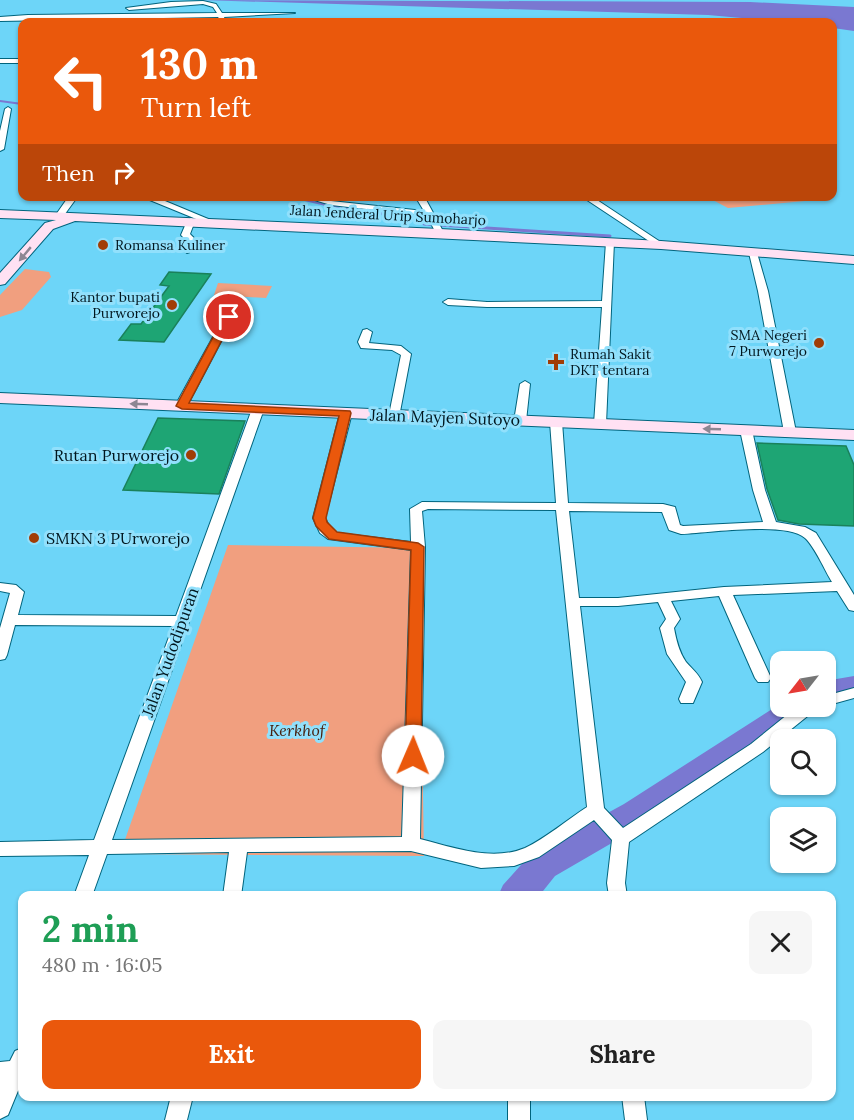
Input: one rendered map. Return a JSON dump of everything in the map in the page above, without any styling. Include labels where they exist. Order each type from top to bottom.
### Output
[{"type":"main road","name":"Jalan Jenderal Urip Sumoharjo","points":[[0,214],[209,221],[434,224],[610,242],[774,254]]},
{"type":"main road","points":[[33,215],[49,226]]},
{"type":"main road","points":[[0,281],[49,226],[83,217]]},
{"type":"main road","points":[[774,254],[854,247]]},
{"type":"main road","points":[[774,254],[854,260]]},
{"type":"main road","name":"Jalan Mayjen Sutoyo","points":[[0,398],[854,435]]},
{"type":"street","points":[[123,9],[171,4],[210,4],[217,7],[222,18]]},
{"type":"street","points":[[280,13],[283,18]]},
{"type":"street","points":[[0,18],[292,13]]},
{"type":"street","points":[[0,61],[18,61]]},
{"type":"street","points":[[0,149],[8,109]]},
{"type":"street","points":[[59,216],[70,201]]},
{"type":"street","points":[[157,201],[209,221]]},
{"type":"street","points":[[327,201],[434,224]]},
{"type":"street","points":[[423,201],[434,224]]},
{"type":"street","points":[[593,201],[661,245]]},
{"type":"street","points":[[187,250],[192,240],[185,235],[191,220]]},
{"type":"street","points":[[600,424],[610,242]]},
{"type":"street","points":[[753,253],[763,291],[790,432]]},
{"type":"street","points":[[448,302],[496,306],[562,302],[605,304]]},
{"type":"street","points":[[182,406],[229,317]]},
{"type":"street","points":[[367,332],[363,342],[365,346],[390,346],[406,354],[395,415]]},
{"type":"street","points":[[520,420],[525,384]]},
{"type":"street","name":"Jalan Yudodipuran","points":[[85,891],[258,409]]},
{"type":"street","points":[[346,413],[319,518],[320,524],[333,536],[418,547]]},
{"type":"street","points":[[556,422],[562,505],[574,602],[610,825],[618,891]]},
{"type":"street","points":[[746,430],[759,490],[771,526]]},
{"type":"street","points":[[411,844],[418,547],[416,509],[426,505],[663,508],[670,510],[674,527],[681,530],[771,526],[794,529],[809,535],[853,603]]},
{"type":"street","points":[[574,602],[618,602],[724,591],[842,586]]},
{"type":"street","points":[[0,587],[11,588],[17,592],[0,655]]},
{"type":"street","points":[[724,591],[763,678]]},
{"type":"street","points":[[663,598],[673,619],[667,628],[668,634],[679,663],[689,670],[694,682],[687,699]]},
{"type":"street","points":[[11,620],[181,621]]},
{"type":"street","points":[[836,698],[854,693]]},
{"type":"street","points":[[0,849],[411,844],[482,861],[514,859],[693,793],[763,743],[793,717]]},
{"type":"street","points":[[233,891],[239,845]]},
{"type":"street","points":[[0,1108],[15,1067]]},
{"type":"street","points":[[176,1120],[182,1101]]},
{"type":"street","points":[[519,1101],[519,1120]]},
{"type":"street","points":[[634,1101],[636,1120]]},
{"type":"green space","points":[[715,201],[805,201],[728,208]]},
{"type":"green space","points":[[25,269],[49,272],[51,277],[22,310],[0,317],[0,295]]},
{"type":"green space","points":[[218,283],[272,286],[266,298],[214,295]]},
{"type":"green space","name":"Kerkhof","points":[[228,545],[419,548],[424,856],[120,854]]},
{"type":"shaded area","points":[[199,0],[750,2],[854,7],[854,31],[837,29],[837,18],[742,18],[708,15]]},
{"type":"building","name":"Kantor bupati Purworejo","points":[[169,272],[211,274],[164,342],[119,340],[131,324],[141,324],[169,286],[160,285]]},
{"type":"building","name":"Rutan Purworejo","points":[[158,418],[245,421],[219,494],[123,490]]},
{"type":"building","points":[[757,443],[846,446],[854,465],[854,526],[799,524],[778,520],[767,489]]},
{"type":"waterway","points":[[0,101],[18,103]]},
{"type":"waterway","points":[[309,201],[381,214]]},
{"type":"waterway","points":[[371,212],[423,220],[424,224],[610,236]]},
{"type":"waterway","points":[[836,689],[854,687]]},
{"type":"waterway","points":[[520,891],[542,866],[636,813],[783,717]]},
{"type":"place","name":"Romansa Kuliner","points":[[103,245]]},
{"type":"place","name":"Kantor bupati Purworejo","points":[[172,305]]},
{"type":"place","name":"SMA Negeri 7 Purworejo","points":[[819,343]]},
{"type":"place","name":"Rumah Sakit DKT tentara","points":[[556,362]]},
{"type":"place","name":"Rutan Purworejo","points":[[191,455]]},
{"type":"place","name":"SMKN 3 PUrworejo","points":[[34,538]]},
{"type":"route","points":[[229,317],[182,406],[346,413],[319,518],[320,524],[333,536],[418,547],[413,756]]}]
